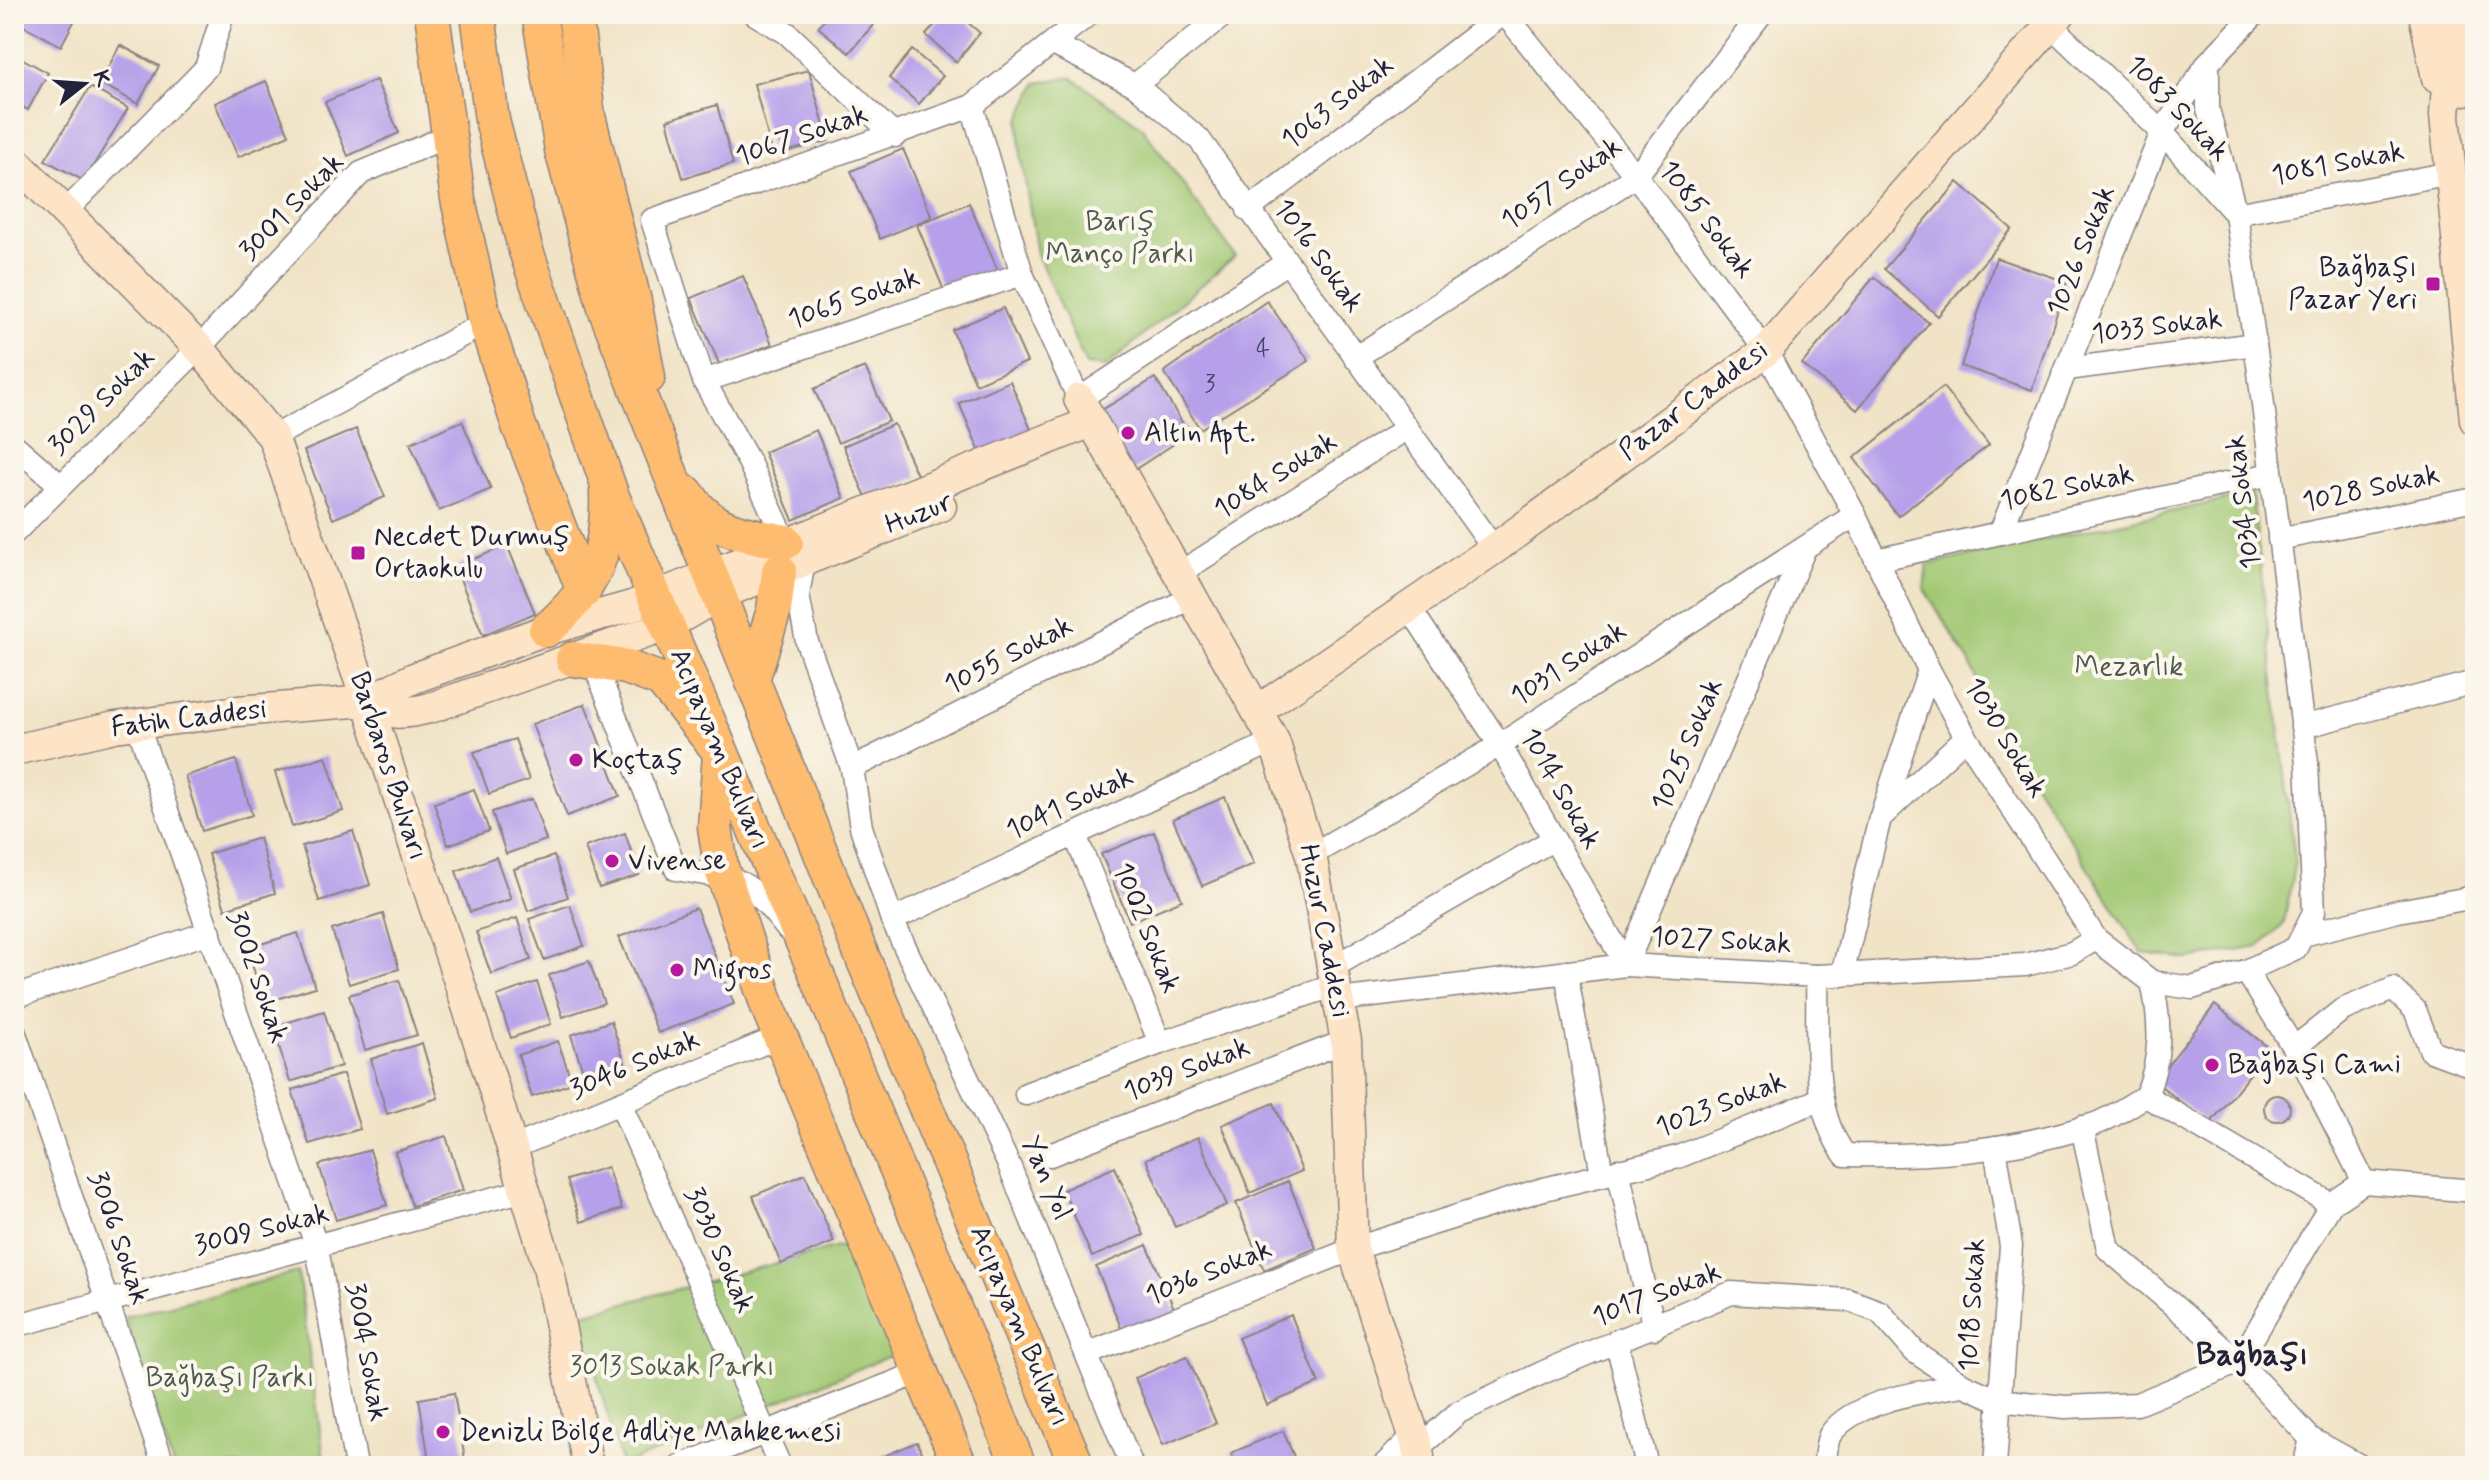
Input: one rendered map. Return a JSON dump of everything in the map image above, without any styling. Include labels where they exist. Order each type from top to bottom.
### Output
[{"type":"main road","points":[[432,14],[448,136],[485,323],[519,426],[584,591]]},
{"type":"main road","name":"Acıpayam Bulvarı","points":[[478,14],[492,120],[525,248],[607,480],[1019,1466]]},
{"type":"main road","name":"Acıpayam Bulvarı","points":[[539,14],[562,150],[606,311],[859,949],[1077,1466]]},
{"type":"main road","points":[[575,14],[588,116],[634,301],[663,456],[700,513],[713,524],[790,558],[752,680]]},
{"type":"main road","points":[[546,630],[584,591],[604,550],[608,523],[607,480]]},
{"type":"main road","points":[[583,660],[645,672],[661,680],[720,752],[715,827],[725,878],[781,1036],[960,1466]]},
{"type":"street","points":[[67,210],[206,68],[223,14]]},
{"type":"street","points":[[755,14],[787,33],[895,136]]},
{"type":"street","name":"1067 Sokak","points":[[704,381],[652,220],[895,136],[972,106],[1089,14]]},
{"type":"street","points":[[1135,85],[1225,14]]},
{"type":"street","name":"1057 Sokak","points":[[1355,358],[1636,176],[1761,14]]},
{"type":"street","name":"1026 Sokak","points":[[2000,533],[2162,132],[2208,63],[2255,14]]},
{"type":"street","points":[[2424,14],[2475,252]]},
{"type":"street","points":[[2445,115],[2452,14]]},
{"type":"street","name":"1083 Sokak","points":[[2050,17],[2162,132],[2236,214]]},
{"type":"street","name":"Pazar Caddesi","points":[[1257,711],[1494,549],[1766,351],[2050,17]]},
{"type":"street","name":"1085 Sokak","points":[[1514,18],[1766,351]]},
{"type":"street","name":"1063 Sokak","points":[[1248,210],[1514,18]]},
{"type":"street","points":[[2475,36],[2464,73],[2462,192],[2475,420]]},
{"type":"street","name":"1016 Sokak","points":[[1053,44],[1135,85],[1199,139],[1494,549]]},
{"type":"street","name":"1034 Sokak","points":[[2208,63],[2208,109],[2236,214],[2255,344],[2302,727],[2314,912],[2303,935]]},
{"type":"street","points":[[972,106],[1022,274],[1089,420],[1286,263]]},
{"type":"street","name":"3001 Sokak","points":[[199,348],[361,173],[448,136]]},
{"type":"street","name":"Barbaros Bulvarı","points":[[14,160],[67,210],[199,348],[273,437],[367,701],[525,1190],[548,1266],[588,1466]]},
{"type":"street","name":"1081 Sokak","points":[[2236,214],[2462,192]]},
{"type":"street","name":"1065 Sokak","points":[[704,381],[1022,274]]},
{"type":"street","points":[[273,437],[485,323]]},
{"type":"street","name":"1033 Sokak","points":[[2067,369],[2255,344]]},
{"type":"street","name":"3029 Sokak","points":[[14,533],[199,348]]},
{"type":"street","name":"1030 Sokak","points":[[1766,351],[1855,515],[1929,670],[1966,737],[2096,939],[2152,982],[2192,988],[2246,971],[2296,948],[2303,935]]},
{"type":"street","points":[[704,381],[749,462],[790,558]]},
{"type":"street","name":"Huzur","points":[[661,610],[716,583],[790,558],[1089,420]]},
{"type":"street","name":"Huzur Caddesi","points":[[1089,420],[1274,741],[1311,855],[1346,1041],[1353,1249],[1417,1450]]},
{"type":"street","name":"1084 Sokak","points":[[1185,586],[1406,429]]},
{"type":"street","points":[[14,445],[60,485]]},
{"type":"street","name":"1082 Sokak","points":[[1876,560],[2271,474]]},
{"type":"street","name":"1028 Sokak","points":[[2279,539],[2475,499]]},
{"type":"street","name":"1031 Sokak","points":[[1311,855],[1500,745],[1855,515]]},
{"type":"street","name":"1025 Sokak","points":[[1626,965],[1805,548]]},
{"type":"street","name":"Yan Yol","points":[[790,558],[807,642],[852,768],[861,827],[892,920],[1009,1165],[1132,1466]]},
{"type":"street","name":"1055 Sokak","points":[[852,768],[1185,586]]},
{"type":"street","points":[[632,606],[661,610],[583,660],[430,708],[399,715],[383,713],[367,701],[414,678],[546,630],[632,606]]},
{"type":"street","name":"1014 Sokak","points":[[1409,607],[1500,745],[1626,965]]},
{"type":"street","points":[[583,660],[676,869],[741,881],[755,889],[808,957]]},
{"type":"street","points":[[1842,975],[1880,818],[1929,670]]},
{"type":"street","points":[[2302,727],[2475,682]]},
{"type":"street","name":"Fatih Caddesi","points":[[14,750],[115,727],[238,711],[367,701]]},
{"type":"street","name":"3002 Sokak","points":[[138,726],[317,1248]]},
{"type":"street","points":[[1880,818],[1966,737]]},
{"type":"street","name":"1041 Sokak","points":[[892,920],[1274,741]]},
{"type":"street","name":"1002 Sokak","points":[[1075,835],[1160,1043]]},
{"type":"street","points":[[1026,1094],[1160,1043],[1336,984],[1554,839]]},
{"type":"street","points":[[2303,935],[2398,911],[2475,897]]},
{"type":"street","points":[[14,997],[210,932]]},
{"type":"street","name":"1027 Sokak","points":[[1336,984],[1566,972],[1626,965],[1817,976],[2025,965],[2072,953],[2096,939]]},
{"type":"street","points":[[2246,971],[2294,1048],[2364,1182]]},
{"type":"street","points":[[1566,972],[1610,1172],[1654,1328]]},
{"type":"street","points":[[1817,976],[1821,1099]]},
{"type":"street","points":[[2152,982],[2161,1023],[2157,1069],[2146,1096],[2331,1204]]},
{"type":"street","points":[[2294,1048],[2342,1010],[2393,989],[2415,1010],[2431,1051],[2475,1067]]},
{"type":"street","name":"3006 Sokak","points":[[14,1031],[164,1466]]},
{"type":"street","name":"3046 Sokak","points":[[512,1148],[781,1036]]},
{"type":"street","name":"1039 Sokak","points":[[1050,1155],[1346,1041]]},
{"type":"street","name":"1023 Sokak","points":[[1353,1249],[1610,1172],[1678,1157],[1821,1099],[1835,1142],[1845,1155],[1914,1156],[1995,1147],[2094,1124],[2146,1096]]},
{"type":"street","name":"3030 Sokak","points":[[620,1103],[780,1466]]},
{"type":"street","points":[[2082,1127],[2108,1249],[2239,1362],[2311,1439],[2360,1466]]},
{"type":"street","name":"1018 Sokak","points":[[1995,1147],[2011,1246],[1995,1466]]},
{"type":"street","points":[[2239,1362],[2331,1204],[2364,1182],[2475,1191]]},
{"type":"street","name":"3009 Sokak","points":[[14,1326],[108,1299],[317,1248],[525,1190]]},
{"type":"street","name":"3004 Sokak","points":[[317,1248],[356,1466]]},
{"type":"street","name":"1036 Sokak","points":[[1087,1354],[1353,1249]]},
{"type":"street","name":"1017 Sokak","points":[[1383,1466],[1417,1450],[1459,1412],[1544,1372],[1731,1293],[1848,1300],[1880,1312],[1915,1352],[1964,1385],[1998,1400],[2065,1407],[2137,1404],[2239,1362]]},
{"type":"street","points":[[1617,1343],[1647,1466]]},
{"type":"street","points":[[680,1466],[921,1372]]},
{"type":"street","points":[[1824,1466],[1829,1436],[1849,1419],[1902,1394],[1964,1385]]},
{"type":"street","points":[[2304,1466],[2311,1439]]},
{"type":"green space","name":"Barış Manço Parkı","points":[[1071,77],[1141,126],[1235,256],[1106,367],[1086,365],[1037,254],[1021,156],[1019,121],[1037,83]]},
{"type":"green space","name":"Mezarlık","points":[[2252,494],[2295,860],[2284,924],[2259,947],[2188,959],[2142,953],[1999,727],[1970,663],[1924,589],[1927,565]]},
{"type":"green space","name":"3013 Sokak Parkı","points":[[857,1242],[902,1351],[622,1466],[579,1315]]},
{"type":"green space","name":"Bağbaşı Parkı","points":[[298,1272],[325,1466],[173,1466],[125,1317]]},
{"type":"building","points":[[28,14],[78,14],[61,46],[22,25]]},
{"type":"building","points":[[829,14],[861,14],[873,25],[849,53],[818,27]]},
{"type":"building","points":[[944,14],[958,14],[980,33],[956,62],[926,35]]},
{"type":"building","points":[[120,45],[159,66],[138,104],[100,83]]},
{"type":"building","points":[[912,50],[943,76],[919,104],[889,78]]},
{"type":"building","points":[[14,54],[48,73],[28,110],[14,102]]},
{"type":"building","points":[[809,70],[828,141],[773,155],[754,84]]},
{"type":"building","points":[[376,80],[399,133],[348,156],[325,102]]},
{"type":"building","points":[[266,81],[289,135],[238,157],[215,103]]},
{"type":"building","points":[[90,87],[128,108],[84,181],[45,160]]},
{"type":"building","points":[[717,105],[733,164],[683,178],[667,120]]},
{"type":"building","points":[[903,149],[932,217],[880,239],[851,171]]},
{"type":"building","points":[[1958,182],[2012,229],[1938,316],[1884,269]]},
{"type":"building","points":[[969,203],[998,271],[945,293],[917,225]]},
{"type":"building","points":[[1996,258],[2067,282],[2032,390],[1961,366]]},
{"type":"building","points":[[743,276],[772,344],[720,366],[691,298]]},
{"type":"building","points":[[1874,277],[1929,323],[1857,410],[1802,364]]},
{"type":"building","points":[[1267,301],[1309,361],[1200,429],[1164,372]]},
{"type":"building","points":[[1003,308],[1027,362],[976,384],[952,330]]},
{"type":"building","points":[[865,367],[889,421],[838,443],[814,389]]},
{"type":"building","points":[[1155,378],[1189,434],[1128,474],[1097,413]]},
{"type":"building","points":[[1010,381],[1033,434],[982,457],[959,403]]},
{"type":"building","points":[[1943,387],[1989,445],[1898,516],[1854,458]]},
{"type":"building","points":[[462,421],[491,489],[439,511],[410,443]]},
{"type":"building","points":[[894,424],[918,477],[867,499],[843,446]]},
{"type":"building","points":[[356,429],[385,497],[333,519],[304,451]]},
{"type":"building","points":[[816,430],[844,498],[793,520],[764,452]]},
{"type":"building","points":[[507,545],[535,613],[483,635],[455,567]]},
{"type":"building","name":"Koçtaş","points":[[585,704],[620,796],[567,816],[532,724]]},
{"type":"building","points":[[515,739],[529,780],[489,794],[474,752]]},
{"type":"building","points":[[326,756],[343,811],[292,827],[275,772]]},
{"type":"building","points":[[236,760],[252,815],[202,831],[185,776]]},
{"type":"building","points":[[474,789],[489,831],[448,845],[434,803]]},
{"type":"building","points":[[1225,797],[1254,864],[1202,886],[1173,819]]},
{"type":"building","points":[[532,799],[546,840],[506,854],[492,812]]},
{"type":"building","points":[[353,831],[370,885],[319,901],[302,846]]},
{"type":"building","points":[[1154,832],[1182,900],[1130,922],[1101,854]]},
{"type":"building","name":"Vivense","points":[[625,833],[639,875],[599,888],[585,847]]},
{"type":"building","points":[[259,838],[275,893],[225,909],[208,854]]},
{"type":"building","points":[[554,856],[568,897],[528,911],[514,869]]},
{"type":"building","points":[[496,857],[511,899],[470,912],[456,871]]},
{"type":"building","points":[[570,905],[584,946],[544,960],[529,919]]},
{"type":"building","name":"Migros","points":[[696,908],[734,1004],[658,1033],[619,937]]},
{"type":"building","points":[[383,914],[399,969],[349,984],[332,930]]},
{"type":"building","points":[[517,918],[531,960],[491,974],[476,932]]},
{"type":"building","points":[[298,933],[315,987],[264,1003],[247,948]]},
{"type":"building","points":[[589,961],[604,1003],[563,1017],[549,975]]},
{"type":"building","points":[[399,980],[417,1035],[365,1050],[349,995]]},
{"type":"building","points":[[537,982],[551,1024],[511,1038],[497,996]]},
{"type":"building","name":"Bağbaşı Cami","points":[[2215,1005],[2270,1049],[2209,1125],[2155,1081]]},
{"type":"building","points":[[324,1011],[341,1066],[290,1082],[273,1027]]},
{"type":"building","points":[[611,1021],[625,1063],[585,1077],[571,1035]]},
{"type":"building","points":[[558,1041],[572,1083],[532,1097],[518,1055]]},
{"type":"building","points":[[422,1043],[438,1098],[387,1114],[371,1059]]},
{"type":"building","points":[[343,1074],[360,1129],[309,1144],[292,1090]]},
{"type":"building","points":[[2277,1095],[2286,1099],[2290,1108],[2286,1117],[2277,1121],[2268,1117],[2264,1108],[2268,1099]]},
{"type":"building","points":[[1274,1103],[1302,1171],[1250,1193],[1222,1125]]},
{"type":"building","points":[[446,1136],[463,1190],[412,1206],[395,1152]]},
{"type":"building","points":[[1198,1137],[1227,1205],[1175,1227],[1146,1159]]},
{"type":"building","points":[[370,1150],[387,1205],[336,1220],[319,1165]]},
{"type":"building","points":[[607,1167],[622,1209],[581,1222],[567,1180]]},
{"type":"building","points":[[1115,1167],[1144,1235],[1092,1257],[1063,1190]]},
{"type":"building","points":[[805,1174],[834,1242],[781,1264],[753,1196]]},
{"type":"building","points":[[1288,1181],[1316,1248],[1264,1270],[1236,1203]]},
{"type":"building","points":[[1147,1245],[1176,1313],[1124,1335],[1096,1267]]},
{"type":"building","points":[[1291,1315],[1319,1383],[1267,1405],[1238,1338]]},
{"type":"building","points":[[1187,1356],[1216,1423],[1163,1445],[1135,1378]]},
{"type":"building","name":"Denizli Bölge Adliye Mahkemesi","points":[[454,1393],[466,1466],[430,1466],[419,1399]]},
{"type":"building","points":[[1283,1431],[1298,1466],[1236,1466],[1231,1453]]},
{"type":"building","points":[[917,1442],[927,1466],[865,1464]]},
{"type":"place","name":"Bağbaşı Pazar Yeri","points":[[2433,284]]},
{"type":"place","name":"Altın Apt.","points":[[1128,433]]},
{"type":"place","name":"Necdet Durmuş Ortaokulu","points":[[358,553]]},
{"type":"place","name":"Koçtaş","points":[[576,760]]},
{"type":"place","name":"Vivense","points":[[612,861]]},
{"type":"place","name":"Migros","points":[[677,970]]},
{"type":"place","name":"Bağbaşı Cami","points":[[2212,1065]]},
{"type":"place","name":"Denizli Bölge Adliye Mahkemesi","points":[[443,1432]]},
{"type":"district","name":"Bağbaşı","points":[[2252,1355]]}]
